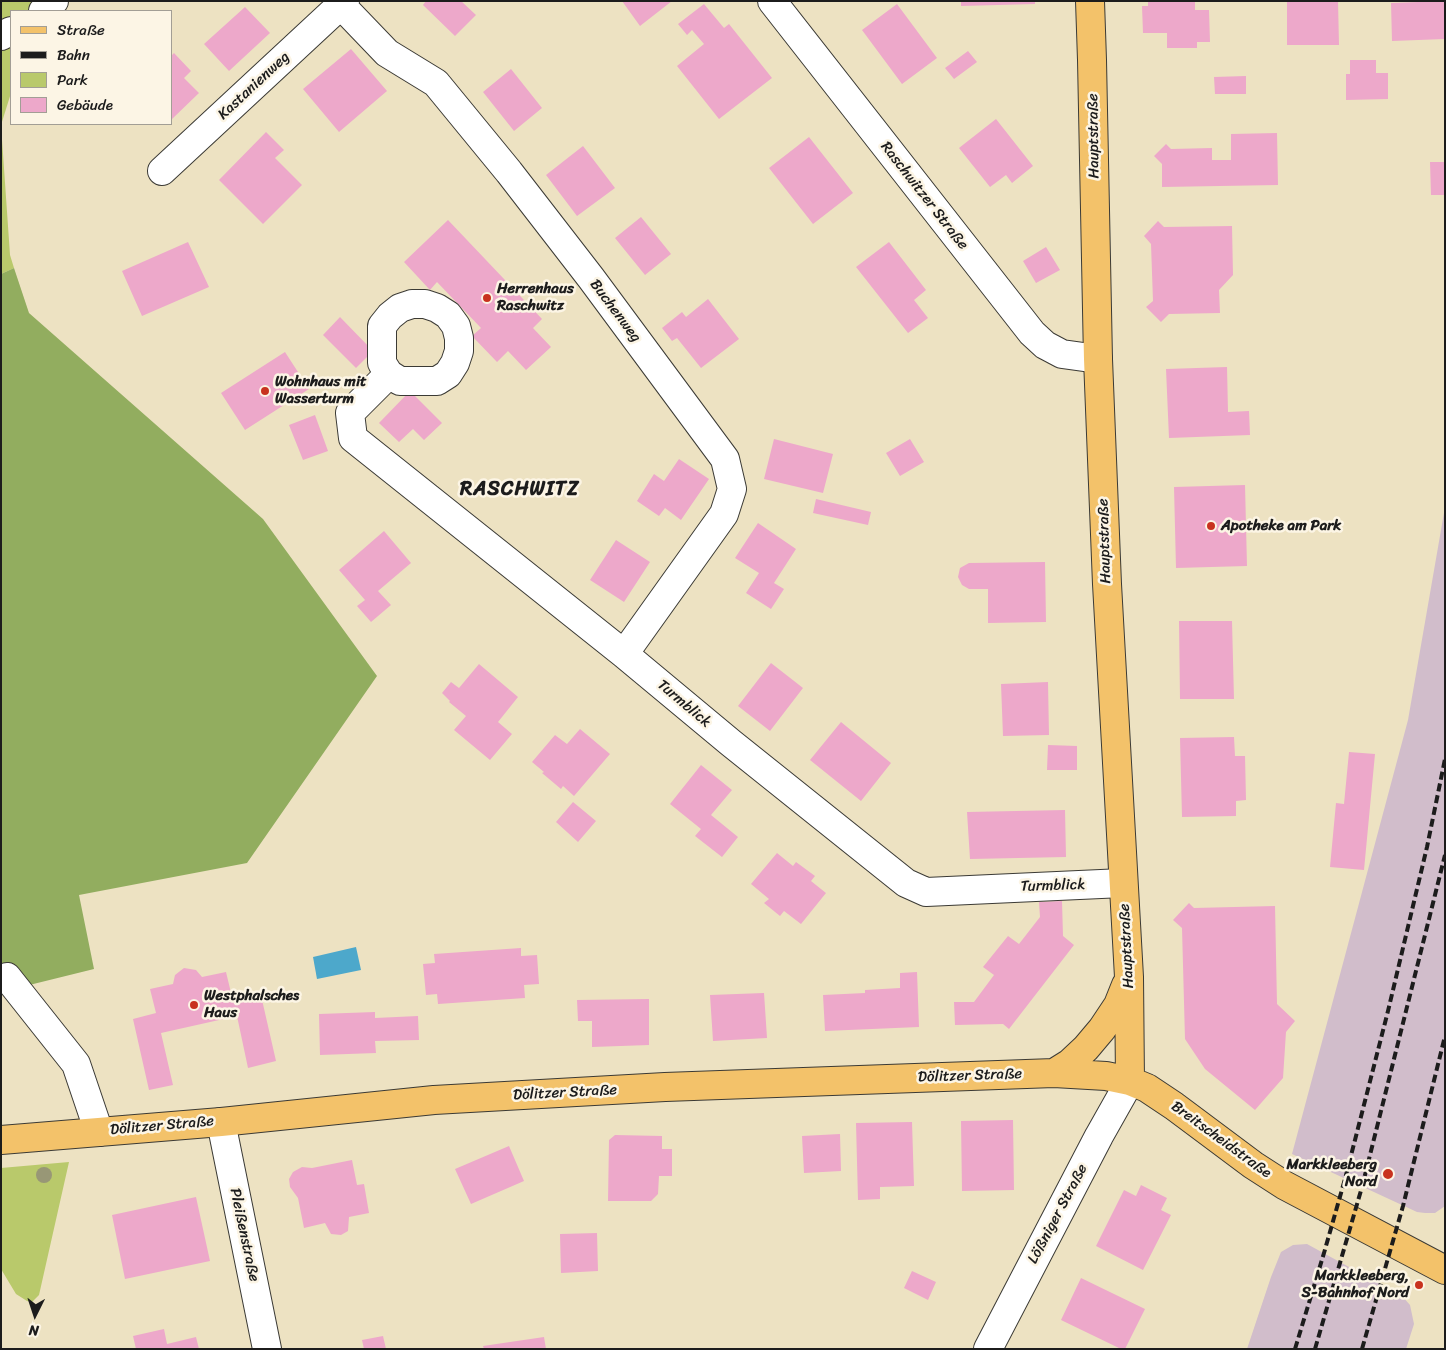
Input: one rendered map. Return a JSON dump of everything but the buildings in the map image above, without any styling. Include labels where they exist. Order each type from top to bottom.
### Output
[{"type":"main road","name":"Hauptstraße","points":[[1090,1],[1098,359],[1107,584],[1129,977],[1130,1081]]},
{"type":"main road","points":[[1054,1073],[1070,1063],[1102,1029],[1118,1006],[1129,977]]},
{"type":"main road","name":"Dölitzer Straße","points":[[7,1140],[221,1122],[434,1100],[665,1087],[1054,1073],[1106,1076],[1130,1081]]},
{"type":"main road","name":"Breitscheidstraße","points":[[1130,1081],[1160,1096],[1253,1165],[1284,1185],[1445,1270]]},
{"type":"street","points":[[44,10],[54,1]]},
{"type":"street","name":"Raschwitzer Straße","points":[[772,1],[1032,333],[1045,345],[1062,354],[1098,359]]},
{"type":"street","name":"Kastanienweg","points":[[162,170],[343,3]]},
{"type":"street","name":"Buchenweg","points":[[343,3],[387,54],[436,84],[509,172],[591,278],[725,460],[732,489],[724,514],[624,654]]},
{"type":"street","name":"Turmblick","points":[[389,374],[350,413],[353,438],[624,654],[906,884],[926,892],[1123,884]]},
{"type":"street","points":[[7,977],[76,1064],[99,1132]]},
{"type":"street","name":"Lößniger Straße","points":[[988,1349],[1099,1136],[1130,1081]]},
{"type":"street","name":"Pleißenstraße","points":[[221,1122],[267,1349]]},
{"type":"shaded area","points":[[1445,507],[1445,1206],[1435,1213],[1425,1213],[1417,1212],[1292,1154],[1408,720]]},
{"type":"shaded area","points":[[1307,1244],[1402,1296],[1410,1305],[1414,1324],[1406,1349],[1247,1349],[1281,1252],[1293,1245]]},
{"type":"green space","points":[[1,1],[54,1],[44,10],[10,10],[10,96],[1,125]]},
{"type":"green space","points":[[1,125],[10,255],[14,268],[1,274]]},
{"type":"green space","points":[[14,268],[29,313],[263,519],[377,676],[247,863],[79,895],[94,969],[1,992],[1,274]]},
{"type":"green space","points":[[69,1162],[39,1295],[32,1302],[27,1301],[16,1294],[1,1269],[1,1168]]},
{"type":"water","points":[[356,947],[361,970],[317,979],[313,957]]},
{"type":"railway","points":[[1295,1349],[1345,1179],[1388,1011],[1427,847],[1445,759]]},
{"type":"railway","points":[[1315,1349],[1362,1187],[1445,855]]},
{"type":"railway","points":[[1362,1349],[1403,1206],[1445,1036]]},
{"type":"place","name":"Herrenhaus Raschwitz","points":[[487,298]]},
{"type":"place","name":"Wohnhaus mit Wasserturm","points":[[265,391]]},
{"type":"place","name":"Apotheke am Park","points":[[1211,526]]},
{"type":"place","name":"Westphalsches Haus","points":[[194,1005]]},
{"type":"place","name":"Markkleeberg Nord","points":[[1388,1174]]},
{"type":"place","name":"Markkleeberg, S-Bahnhof Nord","points":[[1419,1285]]},
{"type":"district","name":"RASCHWITZ","points":[[520,490]]}]
